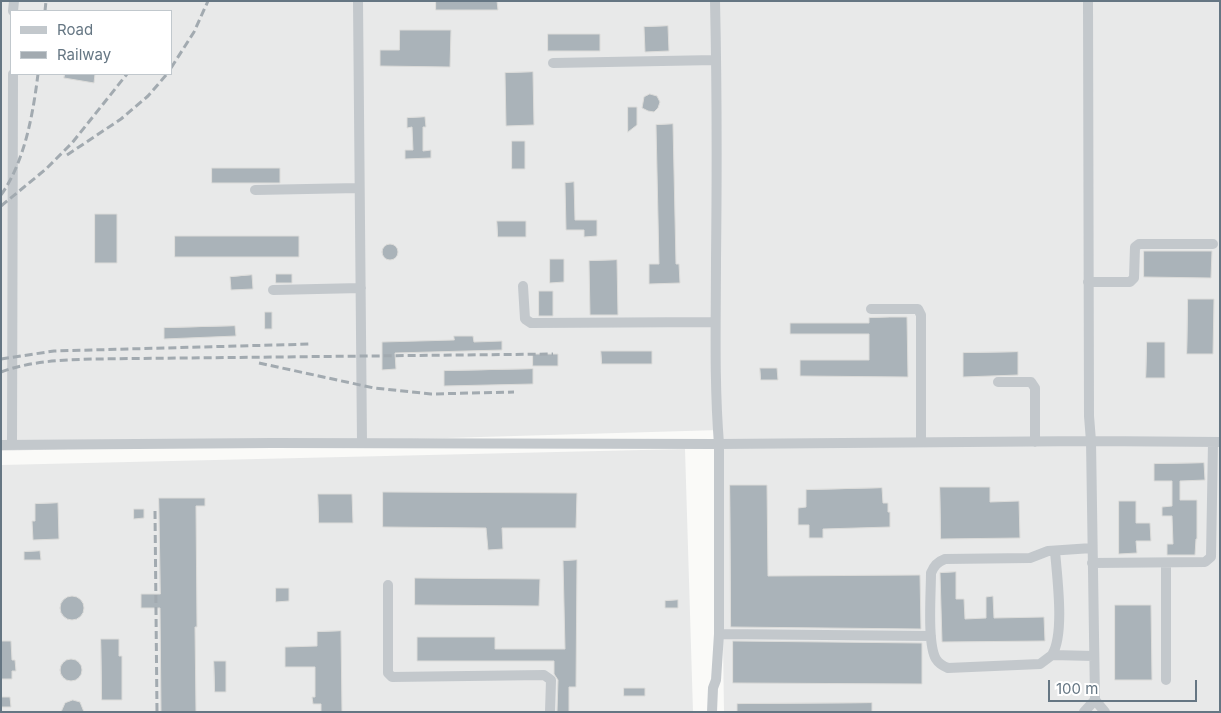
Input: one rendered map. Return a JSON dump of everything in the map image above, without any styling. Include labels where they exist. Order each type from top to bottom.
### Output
[{"type":"lane","points":[[358,1],[362,443]]},
{"type":"lane","points":[[712,712],[719,634],[719,444],[716,414],[715,322],[715,1]]},
{"type":"lane","points":[[1088,1],[1089,416],[1095,700],[1105,712]]},
{"type":"lane","points":[[552,63],[716,60]]},
{"type":"lane","points":[[12,445],[14,75]]},
{"type":"lane","points":[[255,190],[359,188]]},
{"type":"lane","points":[[1088,282],[1130,282],[1134,278],[1135,247],[1139,244],[1213,244]]},
{"type":"lane","points":[[523,286],[525,319],[531,323],[715,322]]},
{"type":"lane","points":[[273,290],[361,288]]},
{"type":"lane","points":[[871,309],[918,309],[921,315],[921,442]]},
{"type":"lane","points":[[998,382],[1031,382],[1034,388],[1035,442]]},
{"type":"lane","points":[[1,445],[1216,442],[1211,557],[1205,562],[1092,563]]},
{"type":"lane","points":[[1055,550],[1059,631],[1056,648],[1052,655],[1040,664],[948,668],[936,661],[931,645],[931,574],[934,567],[940,561],[945,559],[1030,558],[1048,551],[1055,550],[1092,548]]},
{"type":"lane","points":[[1166,563],[1166,680]]},
{"type":"lane","points":[[388,585],[388,673],[392,677],[544,675],[551,680],[550,712]]},
{"type":"lane","points":[[719,634],[931,636]]},
{"type":"lane","points":[[1052,655],[1094,656]]},
{"type":"lane","points":[[1084,712],[1095,700]]},
{"type":"shaded area","points":[[1,1],[1220,1],[1220,712],[724,712],[720,430],[1,451]]},
{"type":"shaded area","points":[[685,449],[693,712],[1,712],[1,465]]},
{"type":"building","points":[[436,1],[497,1],[498,10],[436,10]]},
{"type":"building","points":[[668,26],[669,51],[645,52],[644,27]]},
{"type":"building","points":[[400,30],[451,30],[450,67],[380,66],[380,50],[399,50]]},
{"type":"building","points":[[548,34],[600,34],[600,51],[548,51]]},
{"type":"building","points":[[533,72],[534,125],[506,126],[505,73]]},
{"type":"building","points":[[65,75],[95,75],[94,83],[64,78]]},
{"type":"building","points":[[650,94],[657,96],[660,102],[654,112],[642,108],[644,97]]},
{"type":"building","points":[[628,107],[637,107],[637,125],[628,132]]},
{"type":"building","points":[[425,117],[426,127],[423,127],[423,151],[431,150],[431,158],[405,159],[405,150],[413,150],[412,127],[407,128],[407,118]]},
{"type":"building","points":[[673,124],[676,264],[679,264],[680,283],[649,284],[649,264],[659,264],[656,125]]},
{"type":"building","points":[[512,141],[525,141],[525,169],[512,169]]},
{"type":"building","points":[[212,168],[280,168],[280,183],[212,183]]},
{"type":"building","points":[[574,182],[575,220],[597,220],[597,236],[584,237],[584,230],[566,230],[565,183]]},
{"type":"building","points":[[95,214],[117,214],[117,263],[95,263]]},
{"type":"building","points":[[497,221],[526,221],[526,237],[498,237]]},
{"type":"building","points":[[175,236],[299,236],[299,257],[175,257]]},
{"type":"building","points":[[390,244],[398,252],[390,260],[382,252]]},
{"type":"building","points":[[1144,251],[1212,251],[1211,278],[1144,277]]},
{"type":"building","points":[[550,259],[564,259],[564,282],[550,283]]},
{"type":"building","points":[[617,260],[618,315],[590,315],[589,261]]},
{"type":"building","points":[[276,274],[292,274],[292,283],[276,283]]},
{"type":"building","points":[[252,275],[253,289],[231,290],[230,277]]},
{"type":"building","points":[[539,291],[553,291],[553,316],[539,316]]},
{"type":"building","points":[[1188,299],[1214,299],[1213,354],[1187,354]]},
{"type":"building","points":[[265,312],[272,312],[272,329],[265,329]]},
{"type":"building","points":[[907,317],[908,377],[800,376],[800,360],[869,360],[869,334],[790,334],[790,323],[869,323],[869,318]]},
{"type":"building","points":[[235,326],[236,336],[164,339],[164,328]]},
{"type":"building","points":[[454,336],[473,336],[474,342],[502,341],[502,350],[395,353],[396,369],[382,370],[382,342],[454,340]]},
{"type":"building","points":[[1147,342],[1165,342],[1165,378],[1146,378]]},
{"type":"building","points":[[601,351],[652,351],[652,364],[602,364]]},
{"type":"building","points":[[1018,352],[1018,375],[963,377],[963,353]]},
{"type":"building","points":[[533,354],[558,354],[558,366],[533,366]]},
{"type":"building","points":[[760,368],[777,368],[778,380],[761,380]]},
{"type":"building","points":[[533,369],[533,384],[444,386],[444,371]]},
{"type":"building","points":[[1204,463],[1205,480],[1180,481],[1180,500],[1197,500],[1195,555],[1167,555],[1167,544],[1173,544],[1172,516],[1162,516],[1162,507],[1172,506],[1172,481],[1154,481],[1154,464]]},
{"type":"building","points":[[730,485],[767,485],[768,576],[920,575],[921,629],[731,627]]},
{"type":"building","points":[[940,487],[990,487],[990,502],[1019,501],[1020,538],[941,539]]},
{"type":"building","points":[[882,488],[883,503],[888,503],[888,512],[890,512],[890,527],[823,529],[823,538],[809,538],[809,525],[798,525],[798,508],[806,507],[806,490]]},
{"type":"building","points":[[383,492],[577,493],[576,528],[502,528],[503,549],[488,550],[486,528],[383,527]]},
{"type":"building","points":[[318,494],[352,494],[353,523],[319,523]]},
{"type":"building","points":[[159,498],[205,498],[205,506],[196,506],[196,712],[161,712],[160,608],[141,608],[141,594],[160,594]]},
{"type":"building","points":[[1119,501],[1136,501],[1136,523],[1150,523],[1151,541],[1136,541],[1137,553],[1119,554]]},
{"type":"building","points":[[58,503],[59,539],[33,540],[32,521],[35,521],[35,504]]},
{"type":"building","points":[[134,509],[144,509],[144,518],[134,519]]},
{"type":"building","points":[[40,551],[41,560],[24,560],[24,552]]},
{"type":"building","points":[[577,560],[576,687],[569,687],[569,712],[557,712],[558,680],[554,674],[554,661],[417,661],[417,637],[495,637],[495,649],[565,649],[563,561]]},
{"type":"building","points":[[956,572],[956,599],[964,599],[965,619],[986,618],[986,597],[993,596],[994,618],[1044,617],[1045,641],[942,642],[940,573]]},
{"type":"building","points":[[415,578],[540,579],[539,606],[415,605]]},
{"type":"building","points":[[276,588],[289,588],[289,601],[276,602]]},
{"type":"building","points":[[72,596],[80,600],[84,608],[80,616],[72,620],[64,616],[60,608],[64,600]]},
{"type":"building","points":[[678,600],[678,608],[665,608],[665,601]]},
{"type":"building","points":[[1115,605],[1151,605],[1152,680],[1115,680]]},
{"type":"building","points":[[341,631],[342,712],[321,712],[321,704],[313,704],[312,697],[315,697],[315,667],[285,667],[285,647],[317,646],[317,632]]},
{"type":"building","points":[[101,639],[119,639],[119,656],[122,656],[122,700],[102,700]]},
{"type":"building","points":[[1,641],[11,641],[12,660],[15,660],[16,671],[12,671],[12,679],[1,679]]},
{"type":"building","points":[[733,641],[922,643],[922,684],[733,683]]},
{"type":"building","points":[[71,659],[79,662],[82,670],[79,678],[71,681],[63,678],[60,670],[63,662]]},
{"type":"building","points":[[214,661],[226,661],[226,692],[215,692]]},
{"type":"building","points":[[624,688],[645,688],[645,696],[624,696]]},
{"type":"building","points":[[1,697],[10,697],[11,707],[1,707]]},
{"type":"building","points":[[73,700],[80,702],[84,712],[61,712],[65,703]]},
{"type":"building","points":[[872,703],[872,712],[737,712],[737,704]]},
{"type":"railway","points":[[45,10],[46,1]]},
{"type":"railway","points":[[172,66],[194,32],[208,1]]},
{"type":"railway","points":[[1,195],[16,167],[27,137],[38,75]]},
{"type":"railway","points":[[1,206],[46,169],[72,143],[126,75]]},
{"type":"railway","points":[[67,155],[121,119],[148,96],[166,75]]},
{"type":"railway","points":[[1,359],[54,351],[312,344]]},
{"type":"railway","points":[[1,372],[35,363],[93,359],[553,354]]},
{"type":"railway","points":[[259,363],[374,388],[431,394],[514,392]]},
{"type":"railway","points":[[155,511],[157,712]]}]
